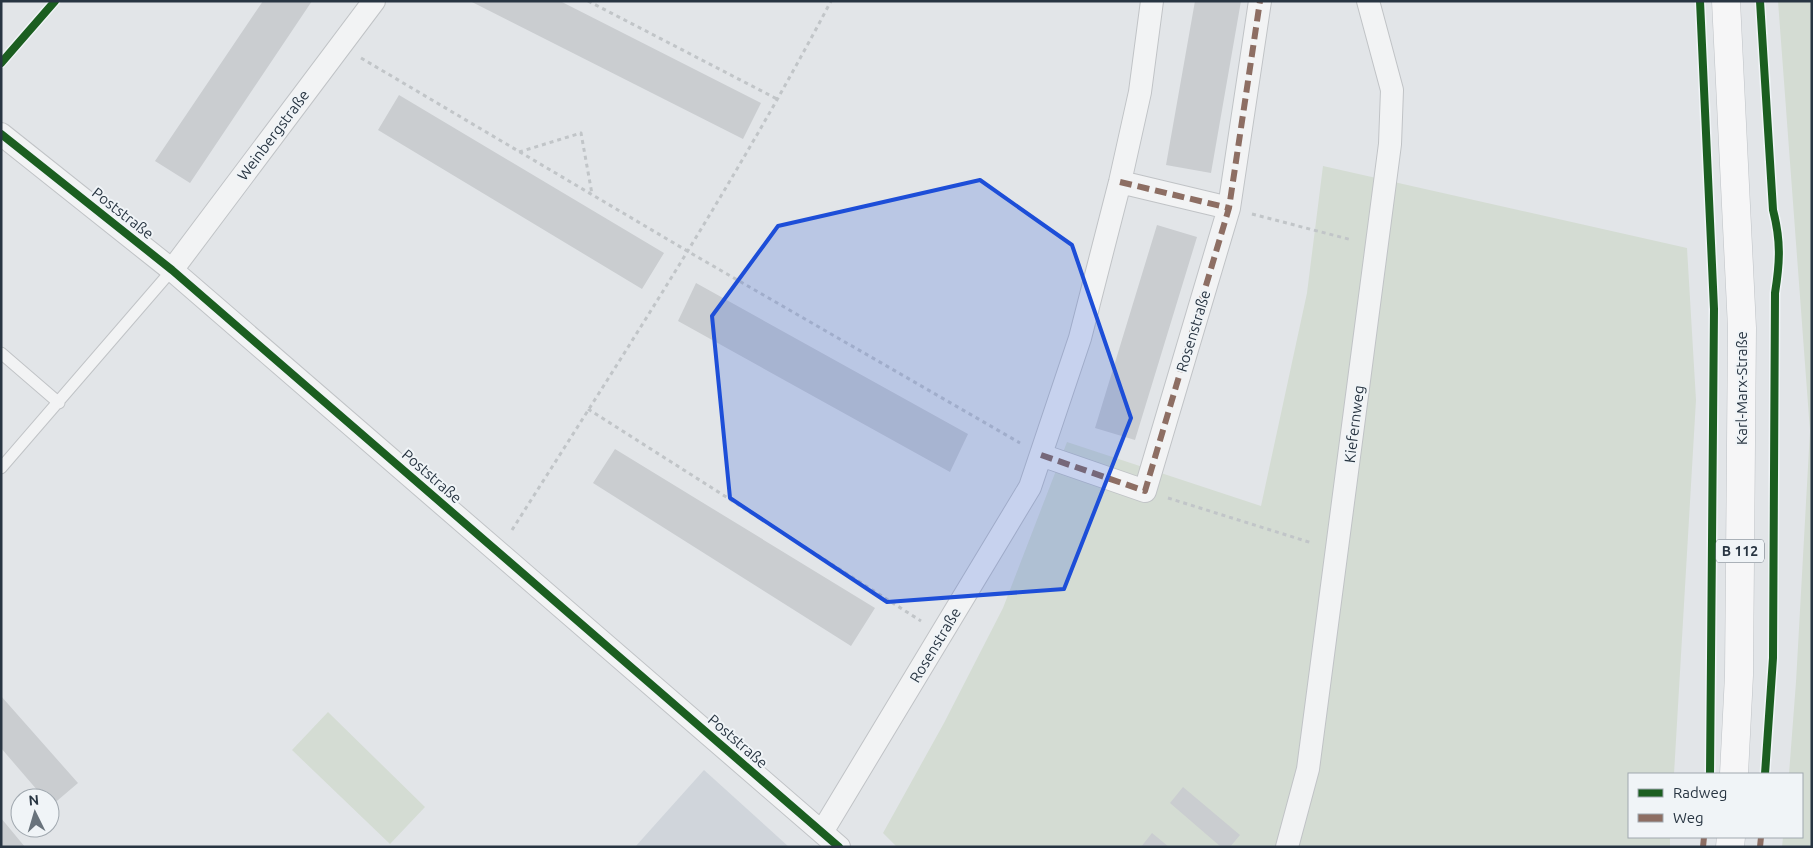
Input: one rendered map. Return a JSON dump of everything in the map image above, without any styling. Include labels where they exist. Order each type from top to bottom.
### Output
[{"type":"main road","name":"Karl-Marx-Straße","points":[[1726,1],[1742,328],[1739,675],[1734,773]]},
{"type":"street","name":"Weinbergstraße","points":[[172,270],[374,1]]},
{"type":"street","name":"Rosenstraße","points":[[830,840],[942,634],[1030,487],[1080,338],[1120,182],[1140,92],[1152,1]]},
{"type":"street","name":"Rosenstraße","points":[[1146,491],[1229,208],[1260,1]]},
{"type":"street","name":"Kiefernweg","points":[[1287,847],[1308,769],[1390,144],[1392,90],[1368,1]]},
{"type":"street","name":"Poststraße","points":[[1,134],[172,270],[830,840]]},
{"type":"street","points":[[1120,182],[1229,208]]},
{"type":"street","points":[[1041,455],[1146,491]]},
{"type":"lane","points":[[1,468],[172,270]]},
{"type":"lane","points":[[1,353],[59,403]]},
{"type":"path","points":[[588,1],[779,100]]},
{"type":"path","points":[[498,551],[689,252],[779,100],[831,1]]},
{"type":"path","points":[[341,46],[689,252],[1041,455]]},
{"type":"path","points":[[519,152],[581,133],[592,195]]},
{"type":"path","points":[[1229,208],[1376,247]]},
{"type":"path","points":[[588,409],[942,634]]},
{"type":"path","points":[[1146,491],[1338,551]]},
{"type":"highlighted area","points":[[980,180],[1072,245],[1131,418],[1064,589],[887,602],[730,498],[712,316],[778,226]]},
{"type":"shaded area","points":[[1778,1],[1812,1],[1812,847],[1782,847],[1783,838],[1803,838],[1803,773],[1789,773],[1810,431]]},
{"type":"shaded area","points":[[1323,166],[1687,248],[1696,400],[1674,773],[1628,773],[1628,838],[1670,838],[1670,847],[897,847],[883,833],[944,723],[1003,608],[1067,442],[1261,506],[1307,293]]},
{"type":"shaded area","points":[[328,712],[425,807],[390,844],[292,750]]},
{"type":"shaded area","points":[[704,770],[789,847],[635,847]]},
{"type":"building","points":[[263,1],[312,1],[190,183],[155,161]]},
{"type":"building","points":[[470,1],[560,1],[761,103],[743,139]]},
{"type":"building","points":[[1195,1],[1241,1],[1211,173],[1166,165]]},
{"type":"building","points":[[399,95],[664,253],[642,289],[378,130]]},
{"type":"building","points":[[1157,225],[1197,237],[1135,440],[1095,428]]},
{"type":"building","points":[[696,283],[968,434],[950,472],[678,321]]},
{"type":"building","points":[[615,449],[875,608],[851,646],[593,483]]},
{"type":"building","points":[[1,696],[78,783],[60,798],[60,788],[35,788],[1,748]]},
{"type":"building","points":[[1183,787],[1240,835],[1230,847],[1221,847],[1170,803]]},
{"type":"building","points":[[1,818],[10,829],[10,838],[18,838],[25,847],[1,847]]},
{"type":"building","points":[[1152,833],[1169,847],[1141,847]]},
{"type":"marked path","points":[[1041,455],[1145,491],[1229,208],[1260,1]]},
{"type":"marked path","points":[[1120,182],[1229,208]]},
{"type":"marked path","points":[[1703,847],[1704,838]]},
{"type":"marked path","points":[[1760,847],[1761,838]]},
{"type":"cycle path","points":[[1,63],[55,1]]},
{"type":"cycle path","points":[[1700,1],[1714,309],[1710,773]]},
{"type":"cycle path","points":[[1760,1],[1773,210],[1779,252],[1775,293],[1773,658],[1765,773]]},
{"type":"cycle path","points":[[1,134],[172,270],[839,847]]}]
